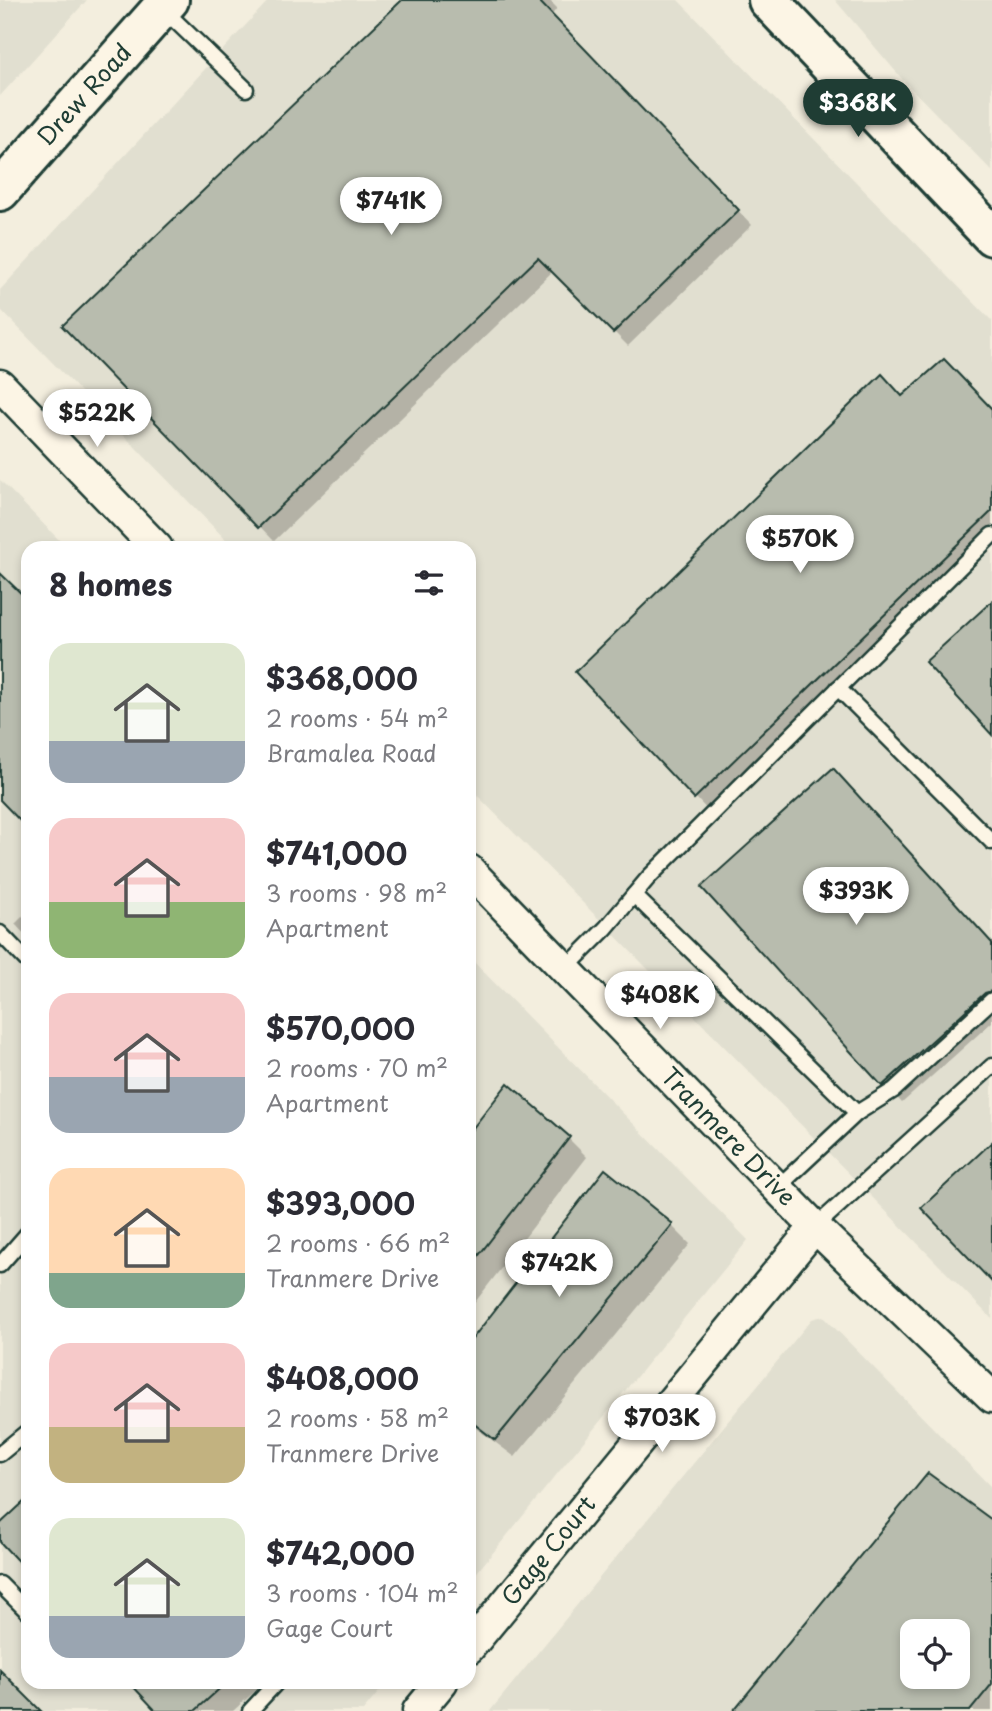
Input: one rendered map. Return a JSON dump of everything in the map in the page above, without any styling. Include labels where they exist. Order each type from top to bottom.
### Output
[{"type":"main road","points":[[768,0],[992,236]]},
{"type":"main road","name":"Drew Road","points":[[0,191],[161,3]]},
{"type":"street","points":[[0,385],[150,541]]},
{"type":"street","name":"Tranmere Drive","points":[[476,877],[815,1227],[992,1397]]},
{"type":"street","name":"Gage Court","points":[[476,1639],[815,1227]]},
{"type":"street","points":[[418,1711],[436,1689]]},
{"type":"lane","points":[[161,3],[246,89]]},
{"type":"lane","points":[[565,969],[634,895],[992,535]]},
{"type":"lane","points":[[838,688],[992,842]]},
{"type":"lane","points":[[634,895],[858,1114]]},
{"type":"lane","points":[[0,933],[21,955]]},
{"type":"lane","points":[[777,1188],[858,1114],[894,1090],[992,1000]]},
{"type":"lane","points":[[815,1227],[992,1066]]},
{"type":"lane","points":[[0,1265],[21,1241]]},
{"type":"lane","points":[[0,1454],[21,1438]]},
{"type":"lane","points":[[0,1584],[21,1605]]},
{"type":"lane","points":[[250,1711],[270,1689]]},
{"type":"shaded area","points":[[0,0],[87,0],[0,96]]},
{"type":"shaded area","points":[[269,0],[678,0],[992,321],[992,1319],[476,794],[476,541],[227,541],[0,309],[0,290]]},
{"type":"shaded area","points":[[835,0],[992,0],[992,171],[903,80]]},
{"type":"shaded area","points":[[0,480],[60,541],[21,541],[21,1689],[381,1689],[363,1711],[0,1711]]},
{"type":"shaded area","points":[[476,964],[748,1240],[476,1573]]},
{"type":"shaded area","points":[[823,1316],[992,1488],[992,1711],[490,1711],[812,1319]]},
{"type":"building","points":[[402,0],[538,0],[739,210],[613,333],[538,258],[258,528],[62,326]]},
{"type":"building","points":[[944,359],[992,409],[992,511],[694,799],[575,672],[882,374],[902,396]]},
{"type":"building","points":[[0,573],[21,593],[21,822],[0,800]]},
{"type":"building","points":[[992,601],[992,735],[925,662]]},
{"type":"building","points":[[833,768],[992,943],[992,991],[985,993],[882,1086],[701,887]]},
{"type":"building","points":[[508,1083],[570,1137],[476,1259],[476,1124]]},
{"type":"building","points":[[992,1142],[992,1282],[921,1208]]},
{"type":"building","points":[[605,1169],[673,1224],[495,1440],[476,1425],[476,1334]]},
{"type":"building","points":[[928,1473],[992,1520],[992,1684],[970,1711],[733,1711]]},
{"type":"building","points":[[21,1504],[21,1564],[0,1542],[0,1524]]},
{"type":"building","points":[[0,1670],[41,1711],[0,1711]]},
{"type":"building","points":[[136,1689],[219,1689],[195,1711],[156,1711]]}]
